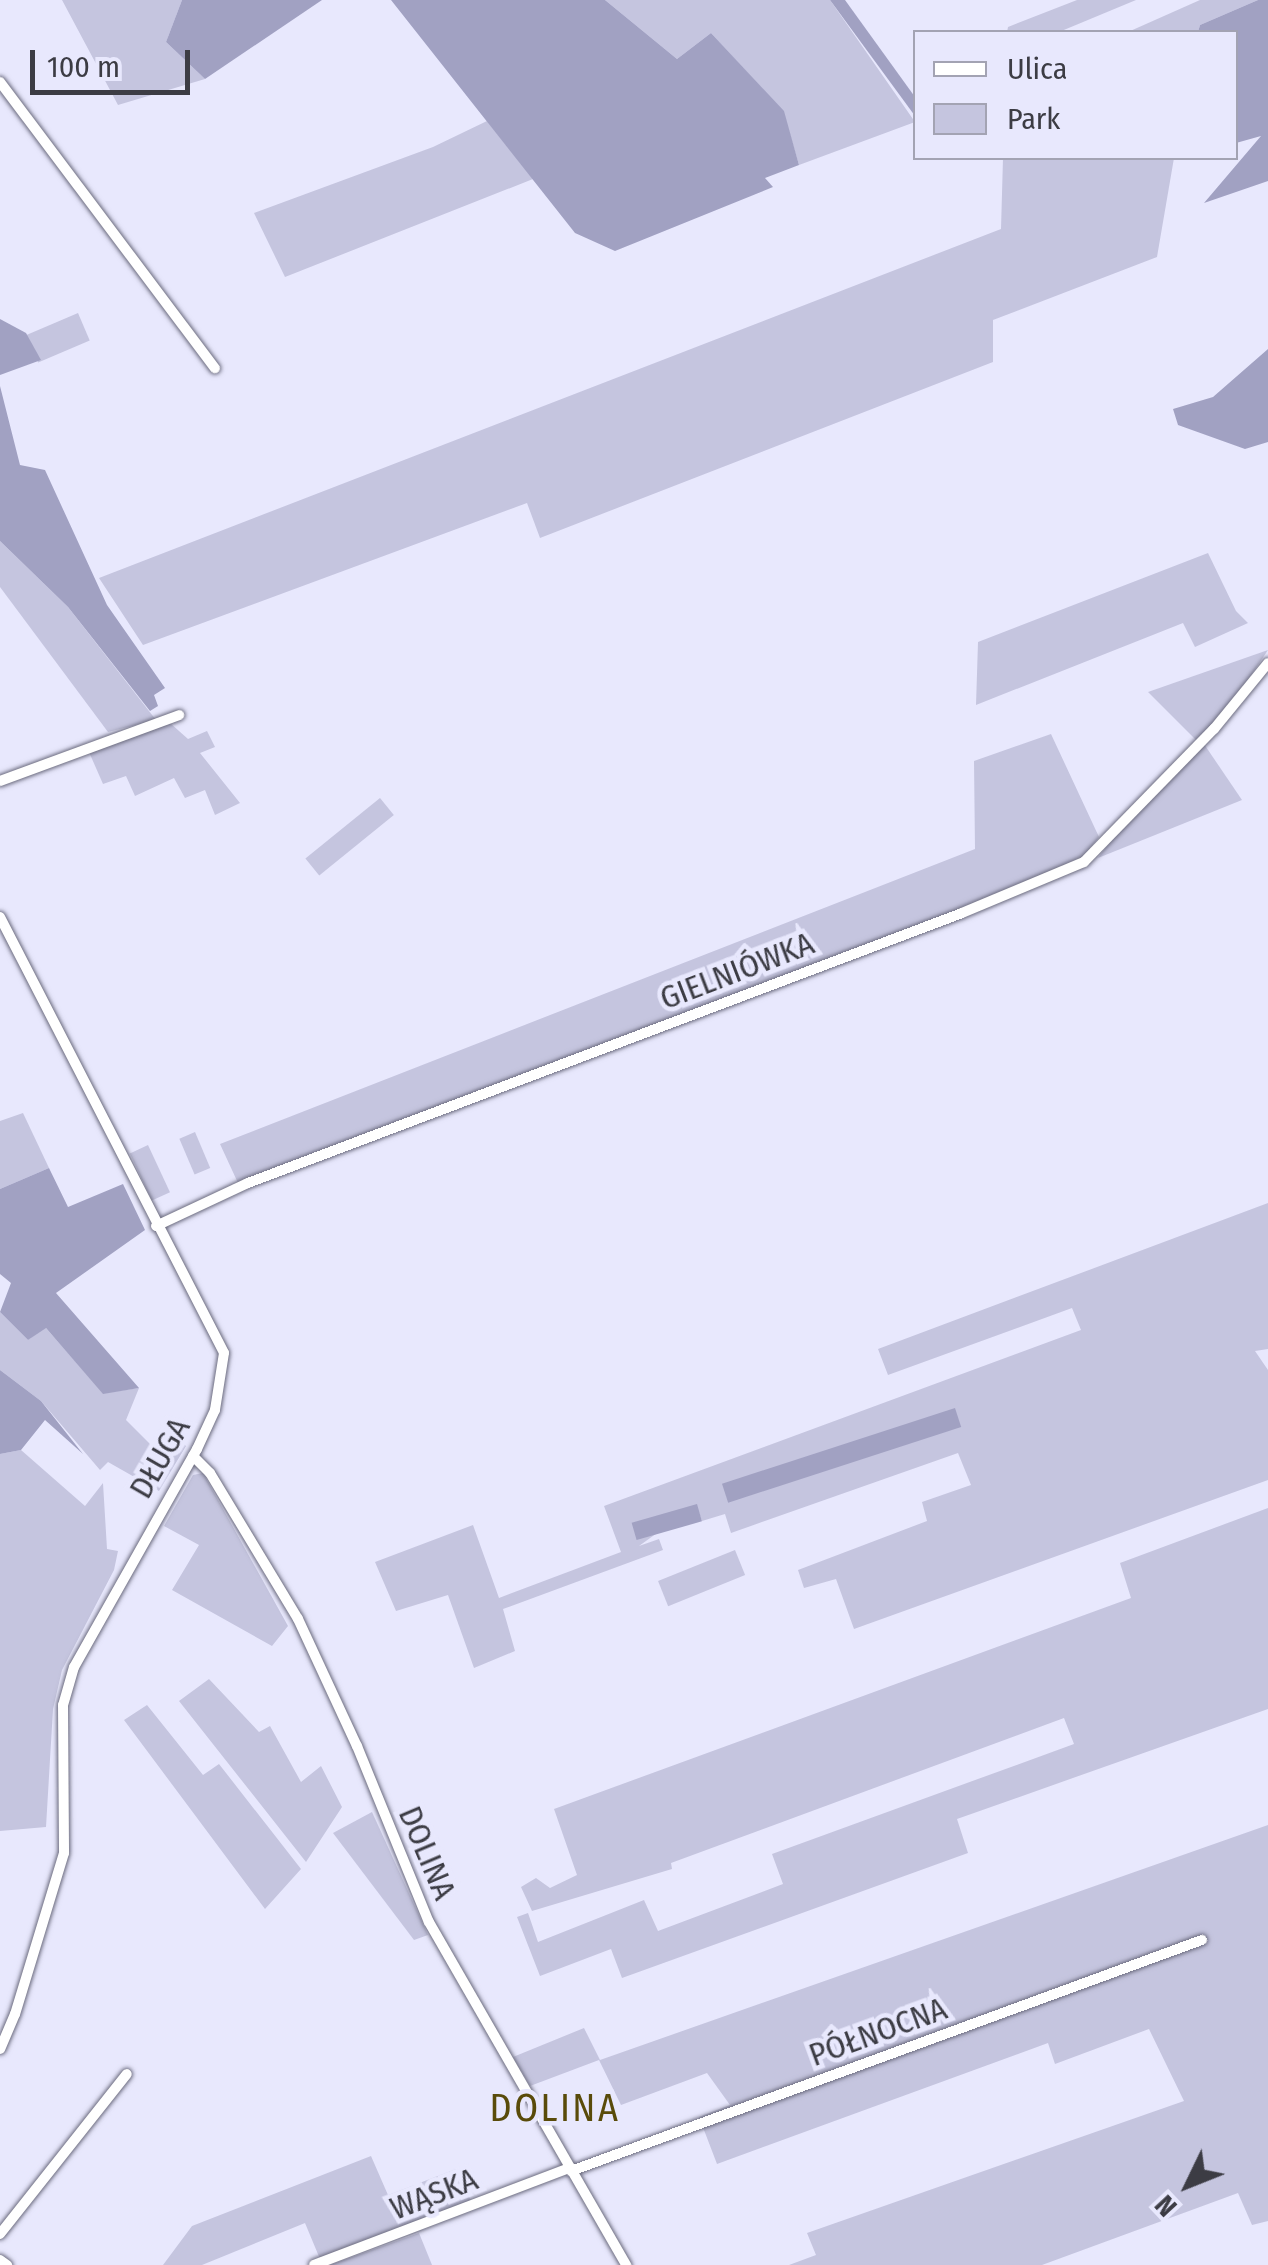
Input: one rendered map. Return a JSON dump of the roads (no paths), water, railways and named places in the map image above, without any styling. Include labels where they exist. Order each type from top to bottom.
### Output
[{"type":"street","points":[[0,82],[215,368]]},
{"type":"street","name":"GIELNIÓWKA","points":[[156,1226],[248,1183],[962,913],[1084,862],[1214,729],[1268,663]]},
{"type":"street","points":[[0,781],[179,715]]},
{"type":"street","name":"DŁUGA","points":[[0,917],[156,1226],[208,1314],[224,1353],[215,1410],[74,1667],[63,1705],[64,1853],[15,2014],[0,2048]]},
{"type":"street","name":"DOLINA","points":[[193,1456],[210,1473],[308,1639],[429,1922],[626,2265]]},
{"type":"street","name":"PÓŁNOCNA","points":[[571,2170],[1202,1940]]},
{"type":"street","points":[[0,2234],[127,2074]]},
{"type":"street","name":"WĄSKA","points":[[314,2265],[571,2170]]},
{"type":"street","points":[[0,2260],[7,2265]]},
{"type":"district","name":"DOLINA","points":[[555,2109]]}]
